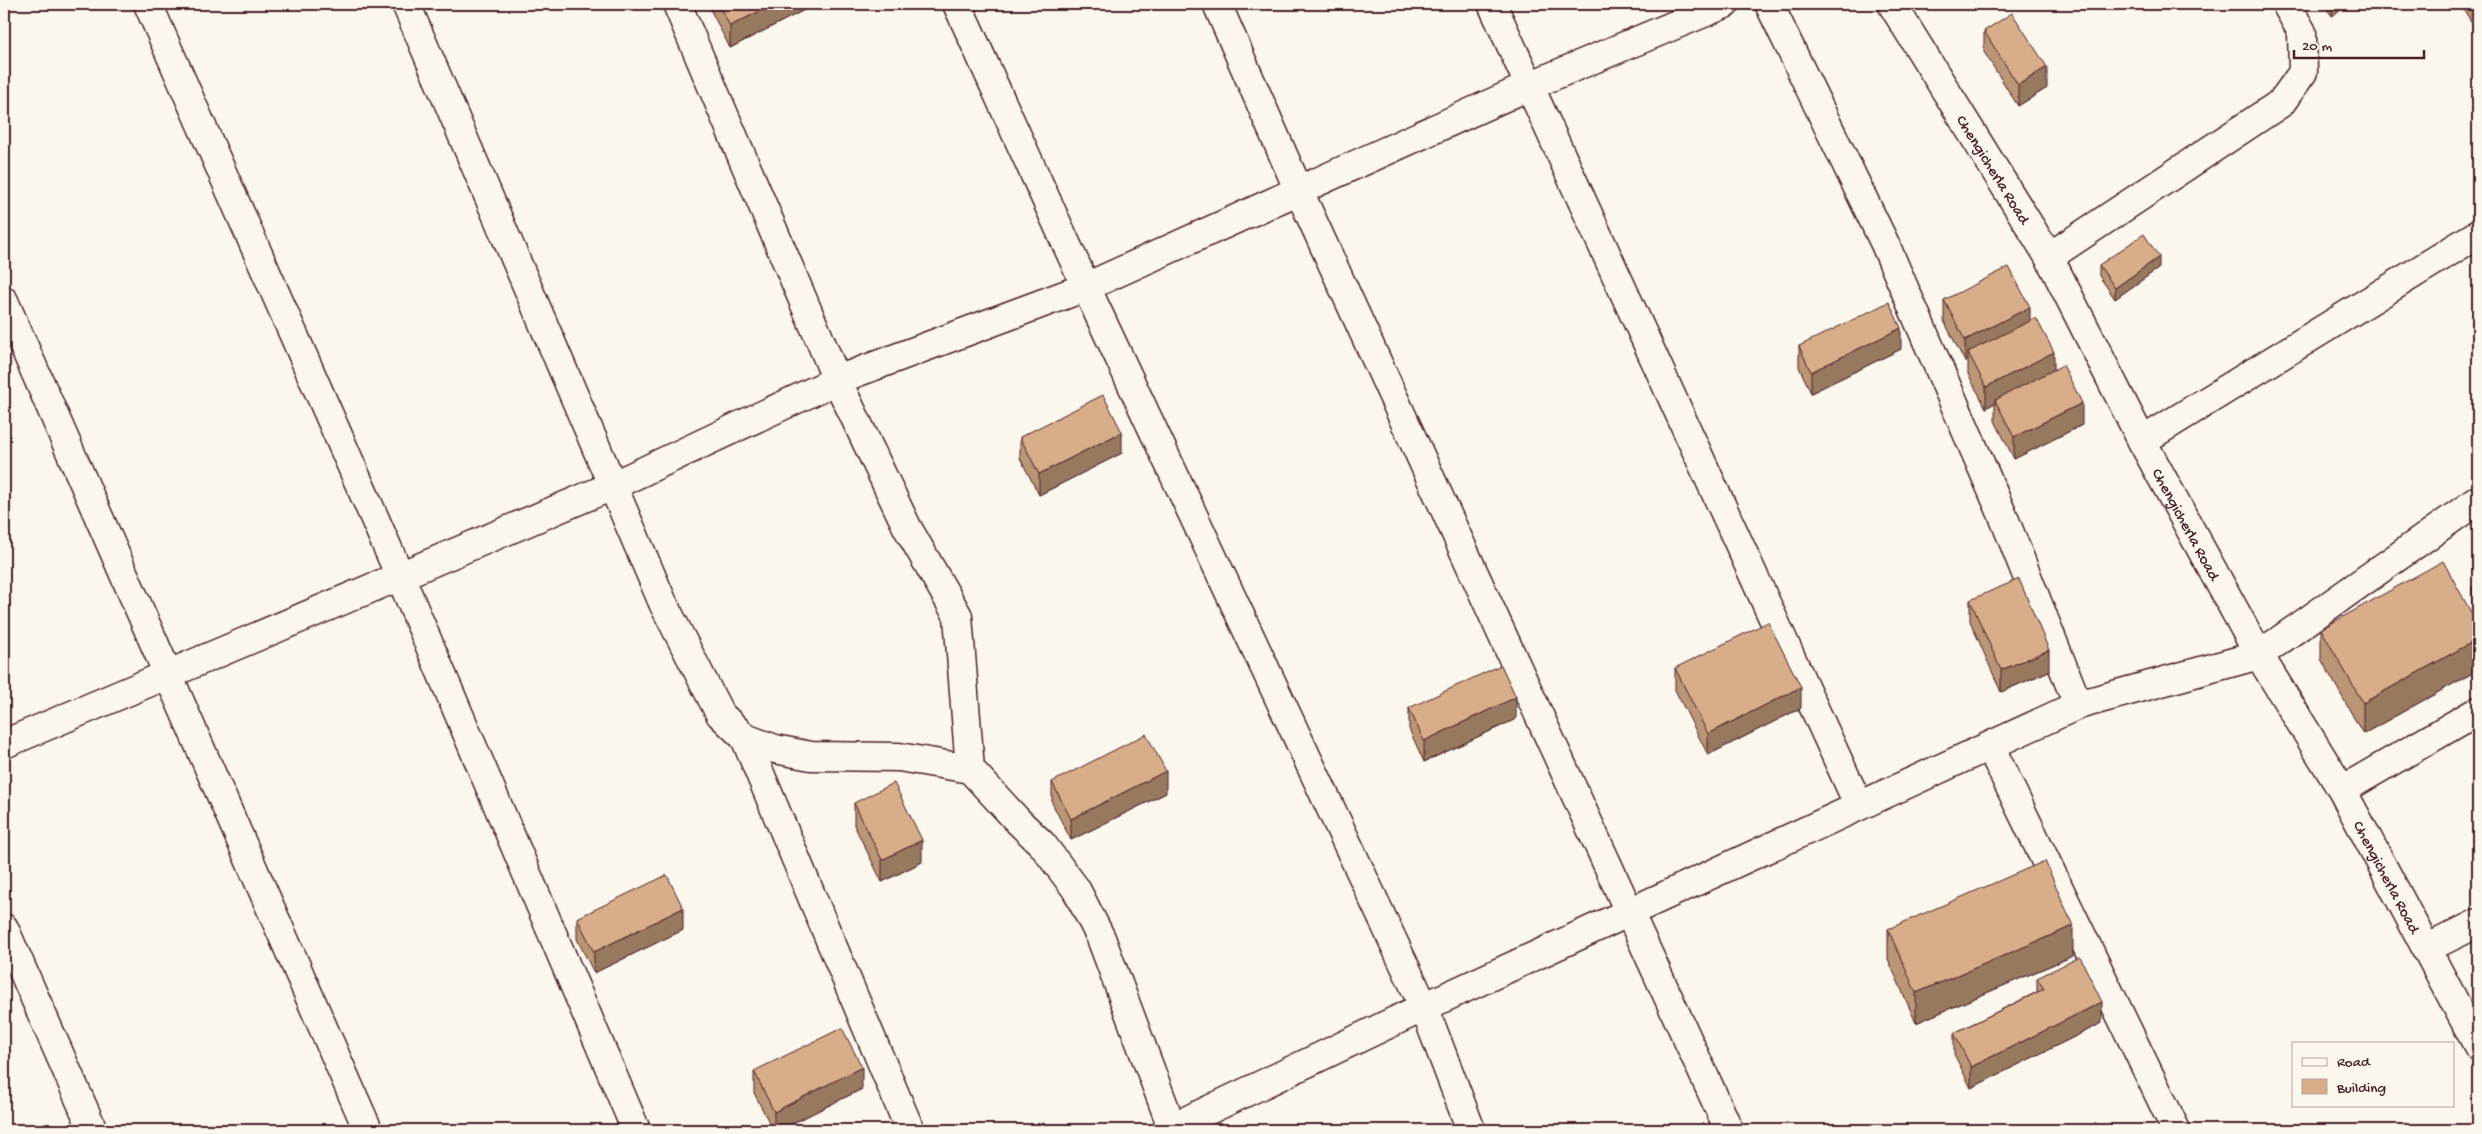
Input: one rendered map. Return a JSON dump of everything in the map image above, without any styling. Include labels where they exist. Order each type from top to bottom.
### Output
[{"type":"street","points":[[148,4],[400,576],[636,1130]]},
{"type":"street","points":[[406,4],[663,603],[720,714],[745,738],[910,1130]]},
{"type":"street","points":[[677,4],[837,380],[907,527],[958,616],[970,769],[1042,844],[1076,889],[1100,938],[1171,1129],[1424,1006],[2078,705],[2260,655],[2478,500]]},
{"type":"street","points":[[957,4],[1086,287],[1424,1006],[1471,1130]]},
{"type":"street","points":[[1217,4],[1299,191],[1729,1130]]},
{"type":"street","points":[[1492,4],[1859,806]]},
{"type":"street","points":[[4,744],[612,486],[837,380],[1086,287],[1529,86],[1725,4]]},
{"type":"street","points":[[1768,4],[1885,244],[2004,518],[2078,705]]},
{"type":"street","points":[[2049,257],[2281,104],[2304,72],[2302,32],[2286,4]]},
{"type":"street","name":"Chengicherla Road","points":[[1897,5],[2049,257],[2142,441],[2260,655],[2342,790],[2478,1046]]},
{"type":"street","points":[[2142,441],[2478,234]]},
{"type":"street","points":[[4,301],[368,1130]]},
{"type":"street","points":[[2342,790],[2478,711]]},
{"type":"street","points":[[745,738],[775,749],[811,756],[899,758],[970,769]]},
{"type":"street","points":[[1990,746],[2176,1130]]},
{"type":"street","points":[[2426,949],[2478,923]]},
{"type":"street","points":[[4,928],[93,1130]]},
{"type":"building","points":[[718,4],[774,4],[730,26]]},
{"type":"building","points":[[2012,13],[2047,67],[2018,85],[1984,31]]},
{"type":"building","points":[[2144,234],[2159,257],[2115,288],[2099,265]]},
{"type":"building","points":[[2009,267],[2030,307],[1965,340],[1944,300]]},
{"type":"building","points":[[1889,302],[1901,328],[1811,372],[1799,346]]},
{"type":"building","points":[[2036,318],[2054,352],[1986,387],[1968,352]]},
{"type":"building","points":[[2063,365],[2082,403],[2014,437],[1995,400]]},
{"type":"building","points":[[1103,395],[1122,432],[1039,474],[1020,437]]},
{"type":"building","points":[[2443,561],[2478,625],[2478,639],[2363,703],[2321,629]]},
{"type":"building","points":[[2019,579],[2049,650],[2001,670],[1970,600]]},
{"type":"building","points":[[2478,583],[2478,598],[2472,587]]},
{"type":"building","points":[[1768,622],[1801,687],[1708,734],[1675,668]]},
{"type":"building","points":[[1501,665],[1516,697],[1424,741],[1409,708]]},
{"type":"building","points":[[1146,734],[1166,771],[1071,819],[1052,782]]},
{"type":"building","points":[[894,783],[922,840],[882,860],[854,803]]},
{"type":"building","points":[[2045,861],[2073,926],[1916,993],[1888,929]]},
{"type":"building","points":[[667,875],[683,908],[594,952],[577,918]]},
{"type":"building","points":[[2080,957],[2102,1002],[1971,1067],[1954,1033],[2044,989],[2037,978]]},
{"type":"building","points":[[842,1028],[862,1067],[774,1112],[754,1071]]}]
